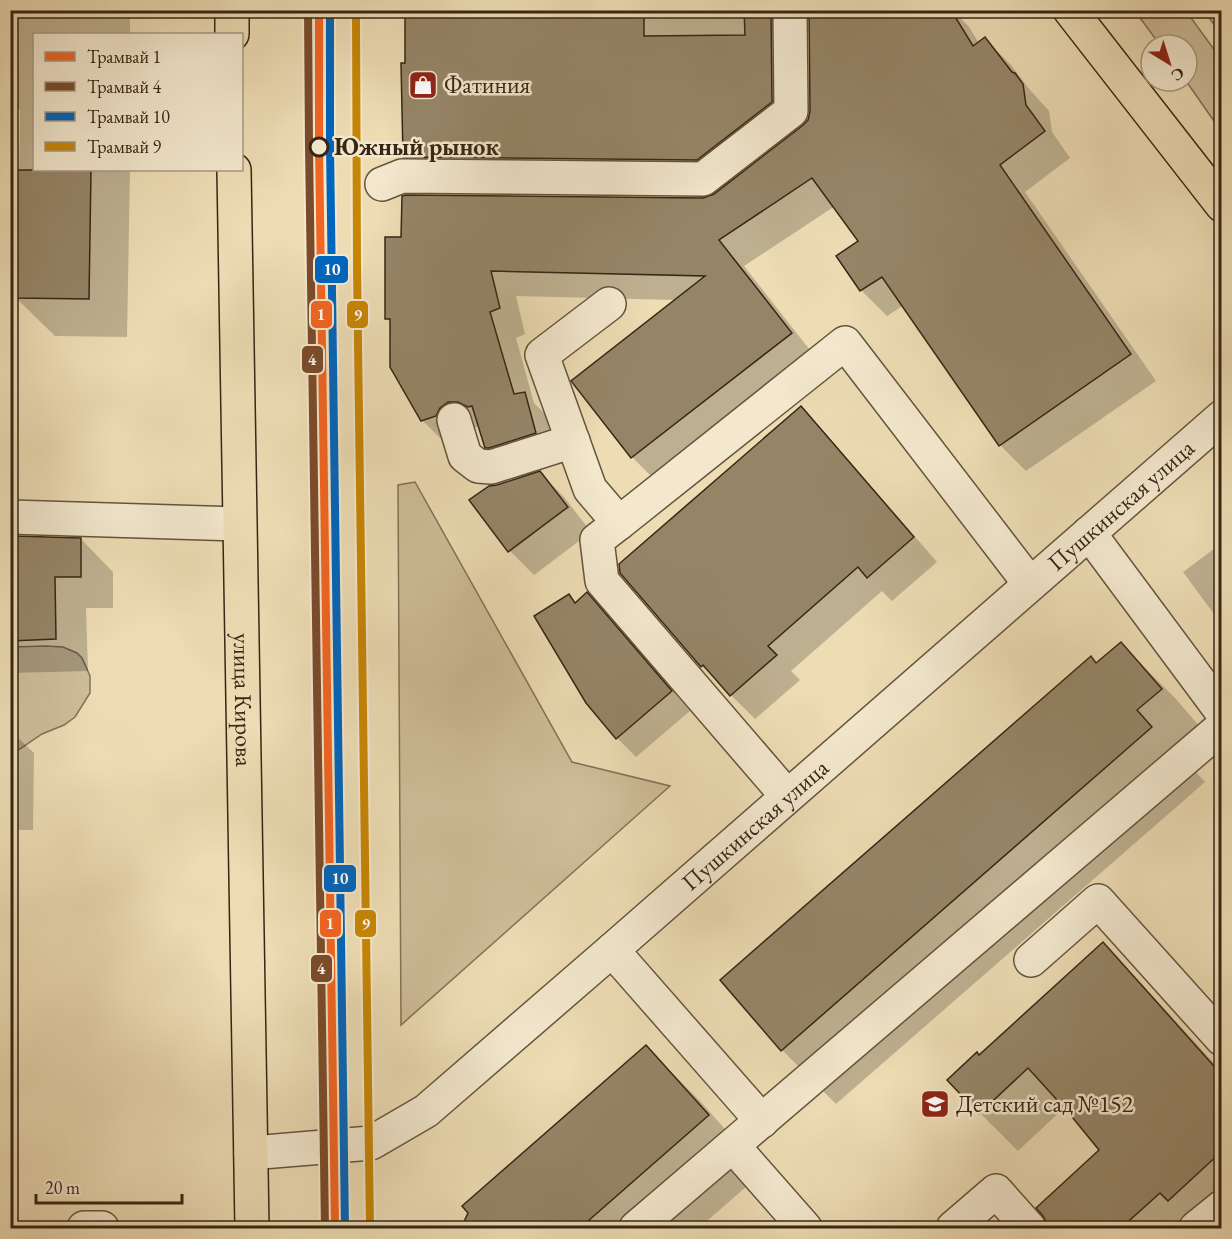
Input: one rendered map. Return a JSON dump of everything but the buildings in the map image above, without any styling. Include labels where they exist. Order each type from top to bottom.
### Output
[{"type":"main road","points":[[231,10],[232,33]]},
{"type":"main road","points":[[1070,10],[1221,205]]},
{"type":"main road","name":"улица Кирова","points":[[234,171],[252,1228]]},
{"type":"street","points":[[382,184],[402,176],[703,180],[790,111],[790,10]]},
{"type":"street","points":[[609,304],[542,356],[590,489],[619,522]]},
{"type":"street","points":[[787,796],[602,581],[597,540],[844,343],[1030,584]]},
{"type":"street","name":"Пушкинская улица","points":[[251,1153],[371,1143],[426,1111],[1221,417]]},
{"type":"street","points":[[454,420],[465,456],[478,466],[491,468],[573,441]]},
{"type":"street","points":[[10,517],[239,524]]},
{"type":"street","points":[[1089,533],[1221,712]]},
{"type":"street","points":[[636,1228],[1221,727]]},
{"type":"street","points":[[1031,960],[1098,901],[1221,1039]]},
{"type":"street","points":[[612,950],[762,1121]]},
{"type":"street","points":[[733,1146],[805,1228]]},
{"type":"street","points":[[953,1228],[996,1191],[1029,1228]]},
{"type":"street","points":[[1196,1228],[1221,1207]]},
{"type":"street","points":[[84,1228],[102,1228]]},
{"type":"shaded area","points":[[1135,11],[1186,11],[1221,59],[1221,131],[1194,93],[1199,93],[1199,33],[1151,33]]},
{"type":"shaded area","points":[[1204,11],[1221,11],[1221,34]]},
{"type":"shaded area","points":[[415,482],[572,762],[670,786],[401,1025],[398,485]]},
{"type":"shaded area","points":[[11,647],[63,647],[77,653],[82,658],[90,676],[90,693],[75,717],[64,725],[42,734],[11,755]]},
{"type":"tram line","name":"4","points":[[308,10],[325,1228]]},
{"type":"tram line","name":"1","points":[[319,10],[335,1228]]},
{"type":"tram line","name":"10","points":[[330,10],[345,1228]]},
{"type":"tram line","name":"9","points":[[356,10],[357,267],[370,1228]]},
{"type":"place","name":"Фатиния","points":[[423,85]]},
{"type":"place","name":"Южный рынок","points":[[319,147]]},
{"type":"place","name":"Детский сад №152","points":[[935,1104]]}]
